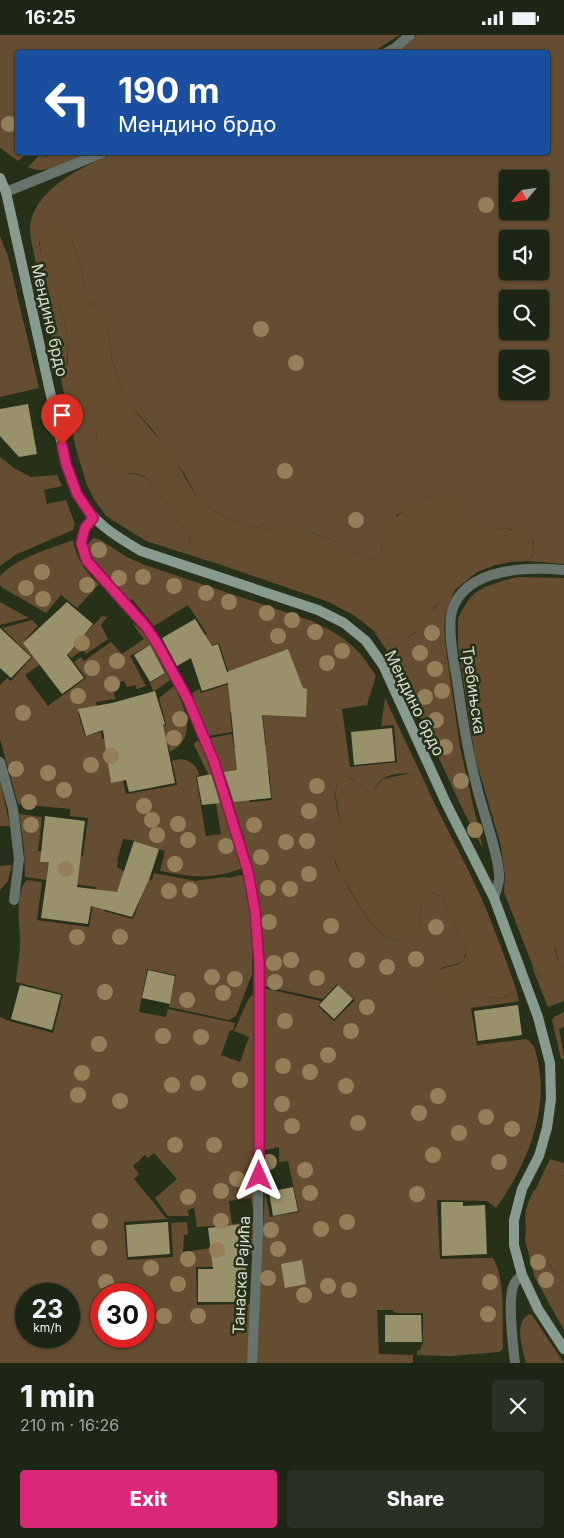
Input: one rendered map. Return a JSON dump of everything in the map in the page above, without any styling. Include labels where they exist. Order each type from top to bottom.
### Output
[{"type":"street","points":[[391,50],[410,35]]},
{"type":"street","points":[[3,193],[97,155]]},
{"type":"street","name":"Мендино брдо","points":[[0,178],[66,464],[77,494],[93,518],[116,536],[141,551],[318,610],[344,623],[366,641],[383,665],[446,803],[494,898],[546,1043],[551,1078],[551,1099],[547,1128],[539,1156],[522,1189],[514,1220],[514,1245],[522,1275],[538,1309],[564,1349]]},
{"type":"street","name":"Танаска Рајића","points":[[93,518],[85,528],[81,543],[87,561],[146,627],[188,700],[214,762],[248,872],[255,911],[259,962],[258,1227],[252,1363]]},
{"type":"street","name":"Требињска","points":[[494,898],[499,879],[495,855],[466,741],[450,625],[453,608],[463,592],[479,580],[503,572],[525,569],[564,570]]},
{"type":"street","points":[[0,762],[13,809],[19,859],[14,900]]},
{"type":"street","points":[[515,1363],[511,1325],[512,1293],[515,1281],[522,1275]]},
{"type":"shaded area","points":[[0,35],[400,35],[376,50],[15,50],[15,155],[26,155],[18,161],[0,148]]},
{"type":"shaded area","points":[[417,35],[564,35],[564,564],[527,561],[533,552],[533,541],[511,529],[486,528],[476,524],[467,516],[456,501],[427,497],[397,515],[382,545],[381,555],[373,560],[363,557],[333,540],[314,534],[294,530],[274,530],[255,527],[216,512],[198,499],[185,475],[152,429],[130,405],[112,360],[108,325],[97,308],[88,301],[82,268],[72,237],[39,242],[46,281],[59,306],[65,323],[68,343],[67,363],[96,433],[97,445],[122,473],[130,473],[151,481],[189,536],[195,550],[218,564],[146,541],[106,516],[87,485],[76,449],[30,228],[30,223],[43,197],[65,178],[111,155],[550,155],[550,50],[398,50]]},
{"type":"shaded area","points":[[40,155],[45,157],[52,155],[84,155],[51,169],[35,170],[28,167]]},
{"type":"shaded area","points":[[55,222],[68,230],[72,237],[82,268],[88,301],[97,308],[108,325],[112,360],[130,405],[170,452],[198,499],[216,512],[255,527],[274,530],[294,530],[314,534],[333,540],[363,557],[373,560],[381,555],[388,529],[401,513],[427,498],[445,495],[456,500],[470,518],[478,524],[486,527],[514,530],[530,537],[534,547],[532,556],[527,561],[495,565],[477,572],[435,606],[419,630],[406,638],[398,640],[382,637],[355,616],[329,602],[218,564],[197,553],[192,548],[189,536],[151,481],[141,475],[122,473],[115,470],[101,456],[97,445],[96,433],[71,383],[68,372],[68,343],[65,323],[59,306],[49,290],[42,266],[39,233],[44,223]]},
{"type":"shaded area","points":[[0,236],[8,256],[39,388],[0,397]]},
{"type":"shaded area","points":[[0,457],[14,468],[31,477],[57,475],[62,486],[44,490],[47,504],[66,500],[75,524],[73,530],[15,555],[0,566]]},
{"type":"shaded area","points":[[93,538],[99,539],[127,557],[145,565],[312,621],[341,637],[356,649],[376,676],[367,705],[342,709],[350,767],[397,762],[394,725],[381,726],[385,698],[421,774],[402,773],[388,776],[381,780],[373,790],[366,792],[350,778],[337,784],[336,800],[342,827],[335,848],[337,867],[369,920],[379,931],[390,938],[400,941],[411,936],[421,923],[420,909],[426,898],[433,893],[441,896],[466,950],[461,962],[441,968],[435,989],[448,997],[479,993],[499,998],[510,995],[516,989],[519,1001],[471,1008],[477,1045],[526,1039],[533,1046],[538,1062],[541,1081],[540,1101],[532,1139],[525,1158],[496,1208],[487,1201],[437,1200],[440,1259],[493,1258],[497,1267],[502,1290],[503,1315],[503,1349],[499,1352],[450,1356],[417,1355],[417,1351],[420,1350],[423,1343],[423,1313],[396,1313],[392,1310],[377,1310],[379,1354],[413,1355],[413,1363],[256,1363],[265,1191],[270,1217],[299,1212],[288,1161],[279,1162],[279,1147],[265,1150],[263,988],[321,1001],[318,1006],[334,1021],[355,1000],[337,984],[323,999],[263,986],[259,908],[253,870],[228,788],[247,786],[250,802],[272,800],[269,770],[246,772],[247,785],[227,787],[209,738],[232,734],[234,748],[266,745],[262,709],[230,712],[232,732],[208,736],[192,699],[194,698],[192,693],[199,689],[201,693],[232,683],[219,643],[202,648],[197,640],[207,634],[188,605],[154,626],[132,599],[129,601],[92,557],[88,551],[88,544]]},
{"type":"shaded area","points":[[73,540],[76,553],[82,564],[89,575],[99,584],[77,608],[61,595],[46,613],[0,585],[0,576],[16,563]]},
{"type":"shaded area","points":[[519,577],[564,578],[564,932],[558,933],[555,950],[557,958],[564,967],[564,988],[554,988],[535,972],[504,892],[505,877],[501,846],[475,757],[458,646],[458,618],[467,602],[475,593],[485,587]]},
{"type":"shaded area","points":[[455,589],[446,613],[444,627],[447,656],[460,747],[483,849],[393,659],[374,632],[391,639],[408,637],[418,630],[436,605]]},
{"type":"shaded area","points":[[0,602],[29,618],[0,625]]},
{"type":"shaded area","points":[[102,616],[107,617],[101,625],[108,639],[86,654],[83,650],[71,658],[63,648],[25,675],[48,706],[86,678],[74,662],[81,657],[84,661],[111,642],[122,654],[144,639],[132,623],[139,628],[155,649],[170,680],[153,691],[150,683],[166,673],[150,645],[130,656],[146,686],[137,689],[135,685],[127,687],[124,681],[113,684],[115,699],[96,702],[97,707],[78,713],[85,736],[101,732],[102,739],[130,734],[131,736],[166,725],[159,698],[174,686],[187,722],[184,738],[179,746],[170,752],[168,745],[144,750],[116,748],[126,794],[177,785],[172,761],[181,759],[189,761],[200,775],[196,776],[206,836],[221,834],[211,774],[208,774],[194,745],[196,741],[199,741],[214,776],[242,866],[241,869],[209,876],[191,876],[160,871],[165,851],[132,840],[123,839],[117,867],[128,874],[119,897],[108,895],[104,911],[133,919],[141,898],[138,896],[131,873],[152,880],[154,873],[195,881],[241,875],[245,877],[253,929],[252,974],[236,1016],[229,1020],[169,1007],[176,975],[147,969],[139,1012],[166,1017],[168,1009],[235,1023],[233,1031],[230,1030],[221,1055],[240,1062],[249,1037],[234,1031],[248,1000],[253,994],[255,1048],[254,1215],[251,1198],[229,1201],[232,1224],[253,1222],[253,1255],[247,1247],[243,1231],[230,1232],[228,1225],[197,1227],[194,1208],[188,1210],[189,1216],[168,1216],[155,1198],[177,1179],[154,1153],[148,1158],[145,1155],[133,1166],[139,1174],[134,1179],[167,1219],[124,1222],[127,1260],[173,1257],[171,1223],[187,1222],[188,1234],[184,1235],[183,1252],[226,1246],[228,1257],[249,1266],[196,1267],[197,1305],[251,1304],[248,1363],[0,1363],[0,1017],[53,1033],[63,994],[16,982],[20,947],[20,892],[27,880],[42,882],[37,920],[89,927],[96,887],[25,877],[24,848],[19,814],[42,817],[38,851],[83,856],[88,818],[70,816],[70,809],[18,804],[0,739],[0,685],[7,678],[11,681],[32,657],[2,628],[32,620],[38,626],[25,640],[38,655],[79,628],[86,633]]},
{"type":"shaded area","points":[[411,773],[421,774],[477,888],[516,989],[505,997],[495,998],[472,993],[445,997],[436,990],[432,983],[436,973],[439,970],[459,964],[466,956],[466,950],[441,896],[433,893],[423,902],[420,909],[421,923],[411,936],[401,941],[391,939],[380,932],[362,910],[337,866],[334,857],[334,845],[342,827],[336,795],[336,787],[339,781],[343,778],[351,779],[366,792],[375,789],[383,779]]},
{"type":"shaded area","points":[[0,781],[10,826],[0,826]]},
{"type":"shaded area","points":[[12,865],[8,881],[0,890],[0,866]]},
{"type":"shaded area","points":[[562,931],[564,932],[564,967],[557,955],[555,946],[556,937]]},
{"type":"shaded area","points":[[532,967],[539,977],[560,988],[564,988],[564,1001],[548,1007]]},
{"type":"shaded area","points":[[564,1012],[564,1027],[559,1029],[564,1056],[564,1059],[561,1059],[552,1020]]},
{"type":"shaded area","points":[[550,1159],[564,1163],[564,1176],[552,1176],[537,1186]]},
{"type":"shaded area","points":[[553,1174],[564,1176],[564,1282],[542,1256],[532,1240],[526,1227],[525,1219],[528,1204],[535,1189]]},
{"type":"shaded area","points":[[526,1226],[542,1256],[564,1282],[564,1330],[535,1278],[525,1240]]},
{"type":"shaded area","points":[[529,1314],[532,1315],[564,1363],[526,1363],[521,1344],[520,1330],[524,1318]]},
{"type":"building","points":[[28,404],[37,454],[19,457],[0,436],[0,409]]},
{"type":"building","points":[[67,602],[93,624],[67,655],[84,678],[62,694],[23,643]]},
{"type":"building","points":[[195,619],[212,646],[218,644],[227,672],[288,649],[303,688],[307,689],[306,717],[262,715],[271,798],[234,802],[224,772],[237,770],[228,683],[202,691],[191,658],[177,666],[162,638]]},
{"type":"building","points":[[0,628],[31,657],[11,678],[0,668]]},
{"type":"building","points":[[150,645],[165,673],[150,682],[134,655]]},
{"type":"building","points":[[155,691],[165,724],[163,725],[175,783],[129,792],[126,780],[111,783],[103,730],[86,736],[78,709],[112,703]]},
{"type":"building","points":[[392,728],[395,761],[354,765],[351,732]]},
{"type":"building","points":[[211,774],[220,803],[202,805],[197,777]]},
{"type":"building","points":[[45,816],[85,821],[77,887],[117,892],[134,841],[159,849],[150,877],[132,917],[91,906],[88,924],[41,918],[49,862],[40,862]]},
{"type":"building","points":[[148,970],[175,976],[170,1004],[142,998]]},
{"type":"building","points":[[20,985],[61,995],[52,1030],[11,1019]]},
{"type":"building","points":[[338,985],[353,999],[334,1019],[319,1005]]},
{"type":"building","points":[[518,1005],[522,1035],[478,1041],[474,1011]]},
{"type":"building","points":[[293,1187],[298,1211],[273,1216],[269,1192]]},
{"type":"building","points":[[441,1202],[463,1202],[463,1206],[485,1205],[487,1254],[442,1256]]},
{"type":"building","points":[[168,1222],[170,1254],[128,1257],[126,1225]]},
{"type":"building","points":[[243,1224],[247,1269],[247,1302],[198,1302],[198,1269],[213,1269],[208,1228]]},
{"type":"building","points":[[302,1260],[306,1284],[285,1288],[281,1264]]},
{"type":"building","points":[[385,1315],[421,1315],[422,1342],[385,1342]]},
{"type":"route","points":[[62,445],[66,464],[77,494],[93,518],[85,528],[81,543],[87,561],[146,627],[188,700],[214,762],[232,814],[248,872],[255,911],[259,962],[259,1176]]}]
